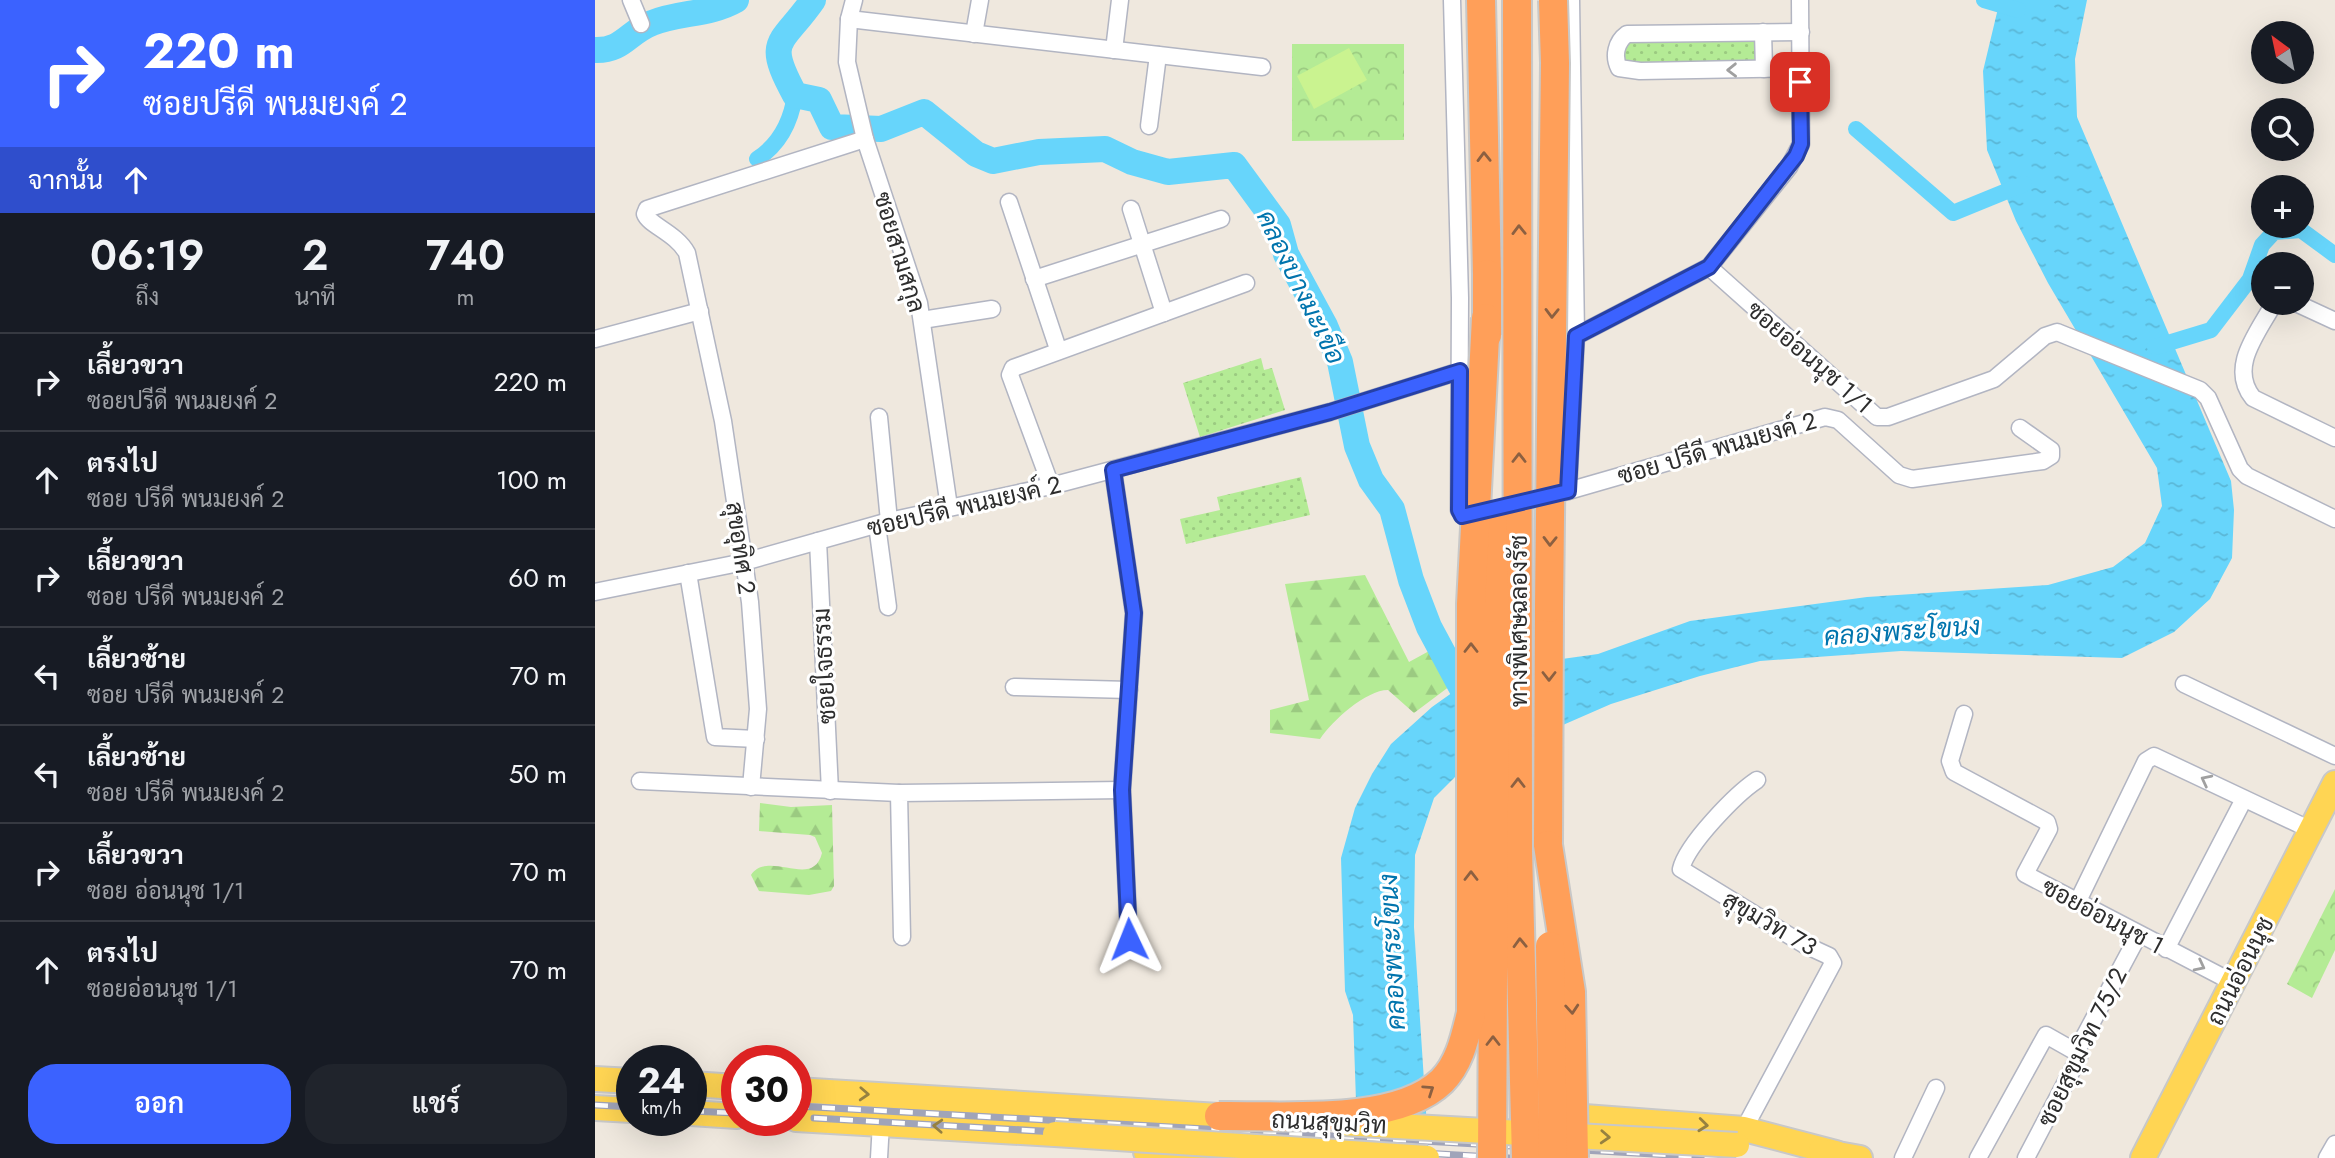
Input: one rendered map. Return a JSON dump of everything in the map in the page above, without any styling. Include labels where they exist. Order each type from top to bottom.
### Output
[{"type":"highway","points":[[1219,1116],[1341,1113],[1396,1107],[1428,1092],[1443,1080],[1464,1043],[1471,1013],[1471,604],[1487,274],[1481,0]]},
{"type":"highway","name":"ทางพิเศษฉลองรัช","points":[[1517,0],[1518,851],[1526,1158]]},
{"type":"highway","name":"ทางพิเศษฉลองรัช","points":[[1553,0],[1555,63],[1548,845],[1553,1158]]},
{"type":"highway","points":[[1486,318],[1495,625],[1492,1158]]},
{"type":"highway","points":[[1548,845],[1571,992],[1572,1158]]},
{"type":"main road","name":"ถนนอ่อนนุช","points":[[2143,1158],[2335,783]]},
{"type":"main road","name":"ถนนอ่อนนุช","points":[[2156,1158],[2335,810]]},
{"type":"main road","points":[[595,1079],[616,1080]]},
{"type":"main road","name":"ถนนสุขุมวิท","points":[[812,1091],[1219,1116],[1740,1137],[1860,1158]]},
{"type":"main road","points":[[987,1100],[1020,1093],[1256,1108],[1264,1114],[1259,1158]]},
{"type":"main road","points":[[595,1108],[616,1109]]},
{"type":"main road","points":[[1572,1158],[1571,1116],[1740,1137]]},
{"type":"main road","name":"ถนนสุขุมวิท","points":[[812,1120],[1427,1158]]},
{"type":"main road","points":[[989,1129],[1002,1142],[1219,1158]]},
{"type":"street","points":[[631,0],[641,24]]},
{"type":"street","name":"ซอยสามสกุล","points":[[854,0],[849,19],[847,62],[863,130],[919,303],[949,507]]},
{"type":"street","points":[[974,33],[979,0]]},
{"type":"street","points":[[1114,50],[1121,0]]},
{"type":"street","name":"ซอย ปรีดี พนมยงค์ 2","points":[[1452,0],[1460,371],[1459,510],[1462,516],[1568,491],[1831,417],[1899,475],[1912,479],[2043,461],[2051,456],[2051,450],[2020,428]]},
{"type":"street","points":[[1568,491],[1576,336],[1571,0]]},
{"type":"street","points":[[1576,336],[1709,267],[1796,156],[1801,144],[1800,0]]},
{"type":"street","points":[[849,19],[1262,67]]},
{"type":"street","points":[[1763,32],[1764,69]]},
{"type":"street","points":[[1800,68],[1640,71],[1624,69],[1617,65],[1618,44],[1627,34],[1801,32]]},
{"type":"street","points":[[1149,126],[1158,55]]},
{"type":"street","name":"สุขอุทิศ 2","points":[[751,788],[758,709],[744,562],[723,421],[686,250],[670,232],[646,219],[647,209],[863,130]]},
{"type":"street","points":[[1009,202],[1058,349]]},
{"type":"street","points":[[1131,209],[1164,313]]},
{"type":"street","points":[[1034,279],[1221,219]]},
{"type":"street","name":"ซอยอ่อนนุช 1/1","points":[[1709,267],[1882,418],[1994,379],[2045,336],[2057,332],[2200,390],[2208,398],[2240,469],[2247,477],[2335,519]]},
{"type":"street","points":[[1051,486],[1010,374],[1013,368],[1027,360],[1247,283]]},
{"type":"street","points":[[922,320],[992,309]]},
{"type":"street","points":[[595,339],[700,311]]},
{"type":"street","points":[[2314,311],[2335,321]]},
{"type":"street","points":[[2268,315],[2241,364],[2245,388],[2253,398],[2335,438]]},
{"type":"street","name":"ซอยปรีดี พนมยงค์ 2","points":[[595,592],[744,562],[883,523],[1051,486],[1330,412],[1460,371]]},
{"type":"street","points":[[879,417],[888,607]]},
{"type":"street","points":[[1113,470],[1134,613],[1122,790],[1129,939]]},
{"type":"street","name":"ซอยใจธรรม","points":[[818,541],[830,791]]},
{"type":"street","points":[[688,573],[716,737],[756,738]]},
{"type":"street","points":[[2184,684],[2335,756]]},
{"type":"street","points":[[1013,687],[1129,690]]},
{"type":"street","name":"ซอยอ่อนนุช 1","points":[[1964,714],[1950,761],[1954,772],[2047,822],[2049,829],[2025,874],[2138,936],[2234,983]]},
{"type":"street","points":[[2077,903],[2146,761],[2154,756],[2311,830]]},
{"type":"street","name":"สุขุมวิท 73","points":[[1740,1137],[1833,963],[1829,956],[1791,937],[1682,869],[1683,863],[1709,826],[1727,805],[1758,780]]},
{"type":"street","points":[[640,781],[899,793],[1122,790]]},
{"type":"street","points":[[899,793],[902,937]]},
{"type":"street","points":[[2166,949],[2243,799]]},
{"type":"street","name":"ซอยสุขุมวิท 75/2","points":[[2026,1158],[2079,1057],[2076,1052],[2138,936]]},
{"type":"street","points":[[1978,1158],[2046,1035],[2076,1052]]},
{"type":"street","points":[[1903,1158],[1935,1088]]},
{"type":"street","points":[[879,1158],[881,1123]]},
{"type":"street","points":[[2327,1158],[2335,1144]]},
{"type":"green space","points":[[1759,37],[1761,65],[1625,63],[1622,47],[1630,40]]},
{"type":"green space","points":[[1292,44],[1404,44],[1404,140],[1292,141]]},
{"type":"green space","points":[[1349,48],[1367,80],[1314,109],[1297,76]]},
{"type":"green space","points":[[1261,358],[1264,370],[1272,368],[1285,410],[1200,437],[1183,383]]},
{"type":"green space","points":[[1301,477],[1310,515],[1186,544],[1180,519],[1220,510],[1217,497]]},
{"type":"green space","points":[[1365,575],[1409,662],[1431,650],[1450,686],[1414,713],[1388,690],[1379,691],[1341,716],[1320,739],[1270,733],[1270,710],[1309,700],[1285,584]]},
{"type":"green space","points":[[760,803],[791,807],[832,805],[834,886],[831,891],[809,895],[759,891],[751,875],[759,868],[810,868],[817,864],[822,853],[815,837],[810,835],[759,831]]},
{"type":"green space","points":[[2335,889],[2335,950],[2312,998],[2287,984]]},
{"type":"water","name":"คลองพระโขนง","points":[[2000,0],[2087,0],[2075,59],[2077,117],[2231,481],[2234,510],[2232,558],[2210,599],[2174,632],[2122,658],[1901,651],[1760,661],[1700,676],[1611,704],[1464,768],[1434,798],[1415,855],[1414,927],[1429,1158],[1358,1158],[1353,1015],[1345,991],[1341,858],[1355,808],[1372,774],[1391,744],[1432,707],[1470,680],[1511,666],[1598,654],[1690,621],[1867,597],[2048,585],[2113,567],[2145,543],[2162,506],[2157,468],[2048,283],[2016,221],[1987,150],[1983,71]]},
{"type":"waterway","name":"คลองบางมะเขือ","points":[[595,50],[619,44],[652,23],[716,8],[736,0]]},
{"type":"waterway","name":"คลองบางมะเขือ","points":[[813,0],[780,43],[780,63],[795,95],[819,100],[832,127],[881,129],[924,112],[976,154],[993,161],[1039,152],[1105,149],[1132,162],[1168,172],[1234,165],[1278,225],[1286,254],[1325,326],[1340,362],[1357,446],[1371,480],[1392,509],[1411,580],[1429,627],[1473,709]]},
{"type":"waterway","points":[[1984,0],[2018,10]]},
{"type":"waterway","points":[[757,159],[783,132],[795,95]]},
{"type":"waterway","points":[[1856,129],[1953,213],[2024,184]]},
{"type":"waterway","points":[[2155,347],[2211,330],[2250,279],[2262,245],[2274,232],[2301,230],[2335,255]]},
{"type":"railway","points":[[595,1105],[616,1106]]},
{"type":"railway","points":[[812,1107],[1725,1158]]},
{"type":"railway","points":[[707,1112],[721,1112]]},
{"type":"railway","points":[[814,1118],[1509,1158]]},
{"type":"route","points":[[1129,939],[1122,790],[1134,613],[1113,470],[1330,412],[1460,371],[1459,510],[1462,516],[1568,491],[1576,336],[1709,267],[1796,156],[1801,144],[1800,82]]}]
